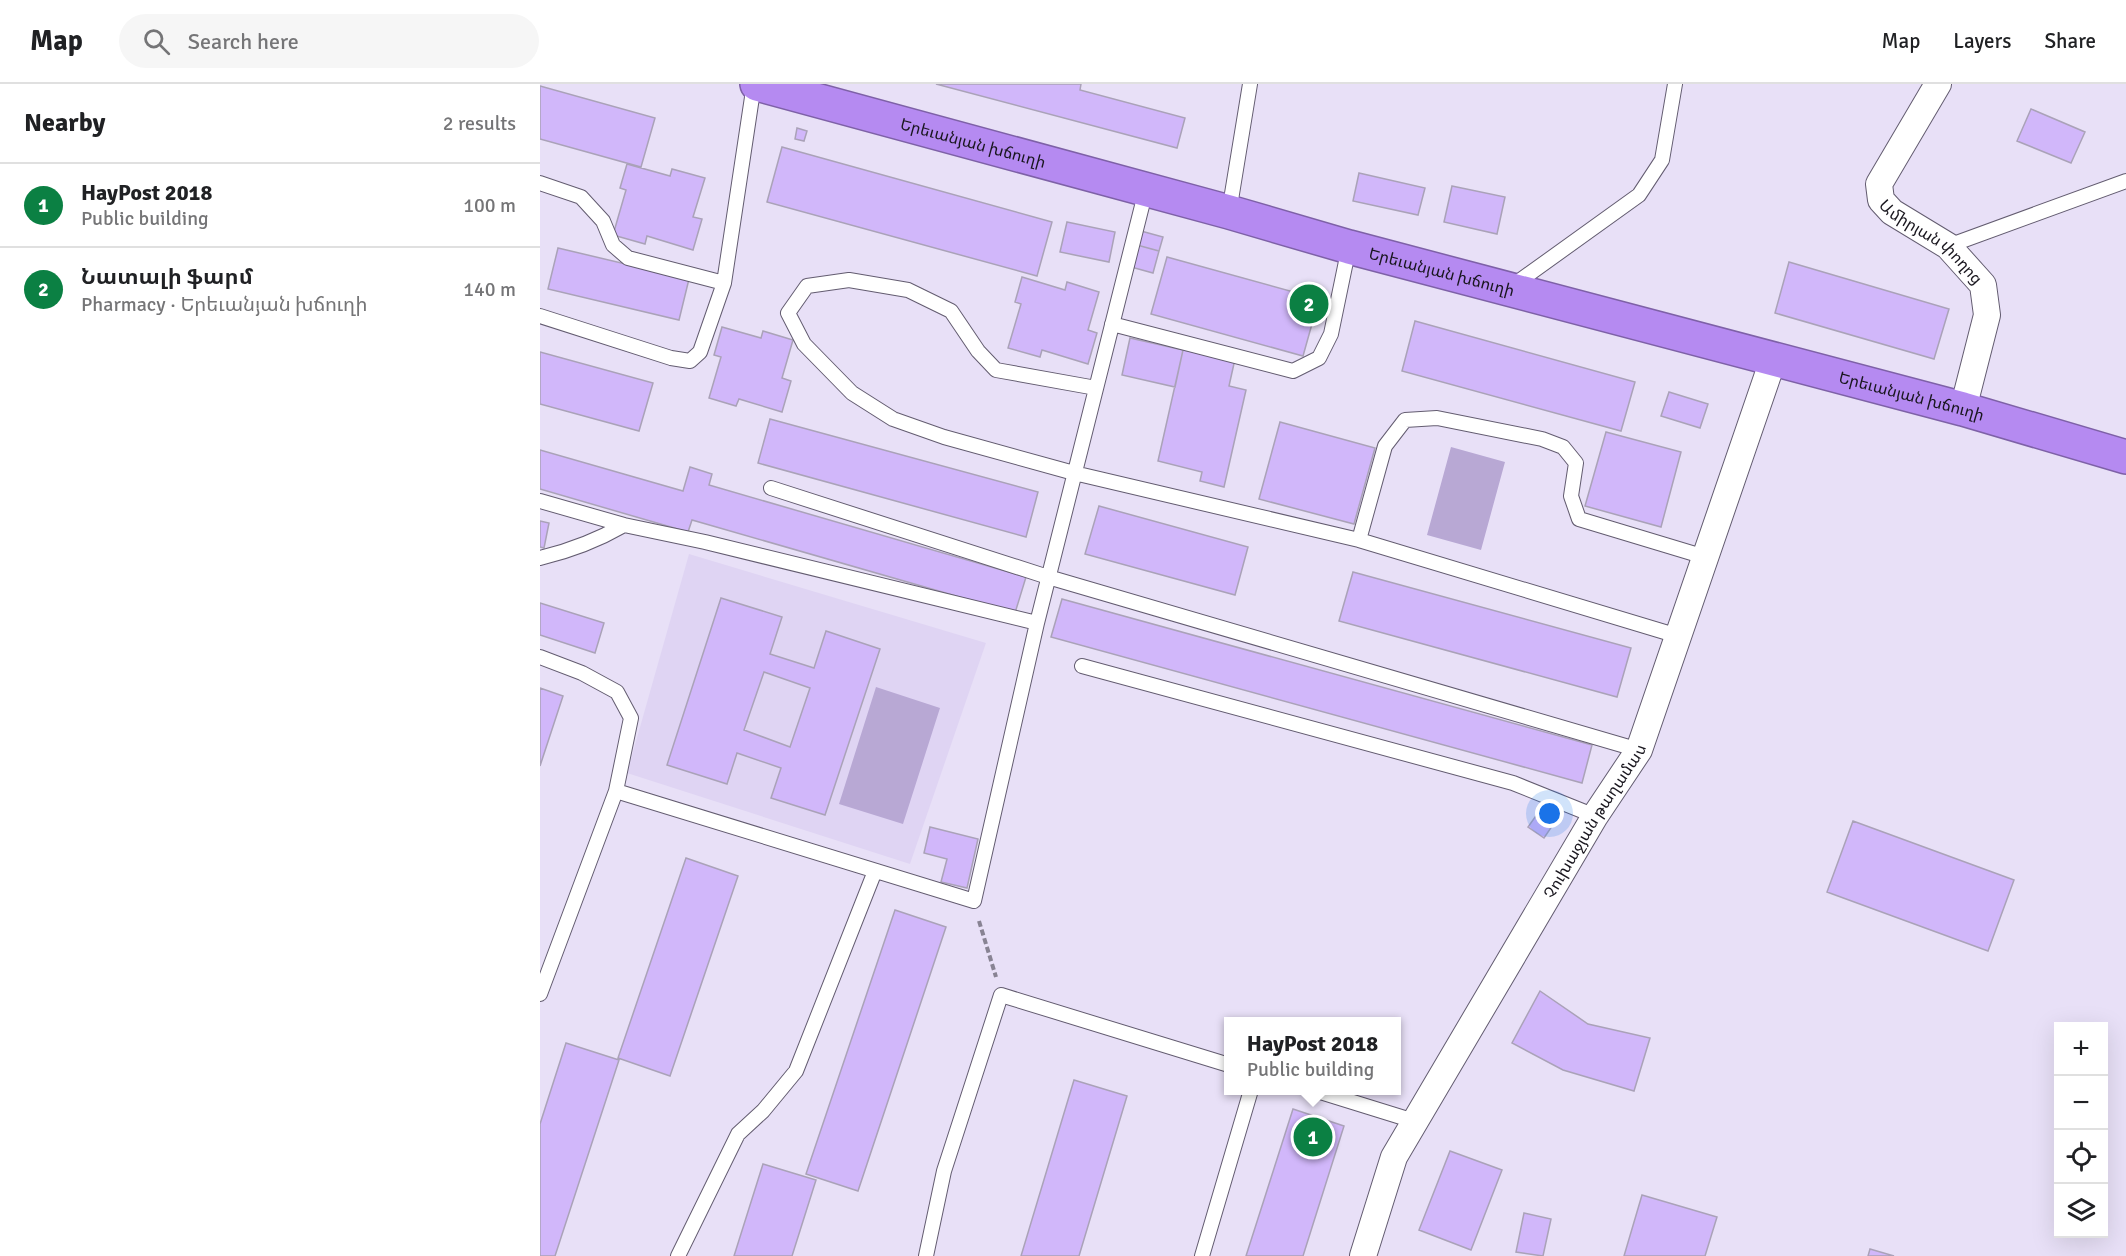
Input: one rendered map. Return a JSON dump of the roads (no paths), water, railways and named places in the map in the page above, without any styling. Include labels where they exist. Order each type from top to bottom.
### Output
[{"type":"highway","name":"Երեւանյան խճուղի","points":[[756,84],[1229,212],[1349,247],[1963,409],[2126,457]]},
{"type":"street","name":"Ամիրյան փողոց","points":[[1938,84],[1879,184],[1881,200],[1892,212],[1948,246],[1983,285],[1987,315],[1963,409]]},
{"type":"street","name":"Չուխաջյան թաղամաս","points":[[1363,1256],[1394,1157],[1595,816],[1639,750],[1773,360]]},
{"type":"lane","points":[[540,316],[671,358],[690,361],[700,352],[724,284],[756,84]]},
{"type":"lane","points":[[1229,212],[1250,84]]},
{"type":"lane","points":[[1509,288],[1639,195],[1662,160],[1675,84]]},
{"type":"lane","points":[[1948,246],[2126,181]]},
{"type":"lane","points":[[540,183],[581,196],[603,221],[613,245],[628,258],[724,284]]},
{"type":"lane","points":[[616,791],[974,901],[1048,577],[1146,190]]},
{"type":"lane","points":[[1112,324],[1293,371],[1319,358],[1331,334],[1349,247]]},
{"type":"lane","points":[[1096,388],[996,370],[978,351],[951,311],[908,290],[849,280],[807,286],[788,313],[804,344],[852,393],[893,419],[944,437],[1074,473],[1359,540],[1678,636]]},
{"type":"lane","points":[[1359,540],[1385,446],[1405,420],[1437,418],[1542,439],[1563,447],[1576,463],[1571,496],[1579,519],[1705,556]]},
{"type":"lane","points":[[771,488],[1048,577],[1639,750]]},
{"type":"lane","points":[[540,501],[624,525],[705,542],[1037,623]]},
{"type":"lane","points":[[540,558],[569,550],[624,525]]},
{"type":"lane","points":[[540,657],[582,673],[617,692],[631,718],[616,791],[540,994]]},
{"type":"lane","points":[[1082,666],[1513,783],[1595,816]]},
{"type":"lane","points":[[678,1256],[738,1134],[763,1111],[796,1071],[876,871]]},
{"type":"lane","points":[[926,1256],[944,1171],[1001,995],[1224,1063]]},
{"type":"lane","points":[[1202,1256],[1250,1095]]},
{"type":"lane","points":[[1330,1095],[1414,1121]]},
{"type":"place","name":"Նատալի ֆարմ","points":[[1309,304]]},
{"type":"place","name":"HayPost 2018","points":[[1313,1137]]}]
